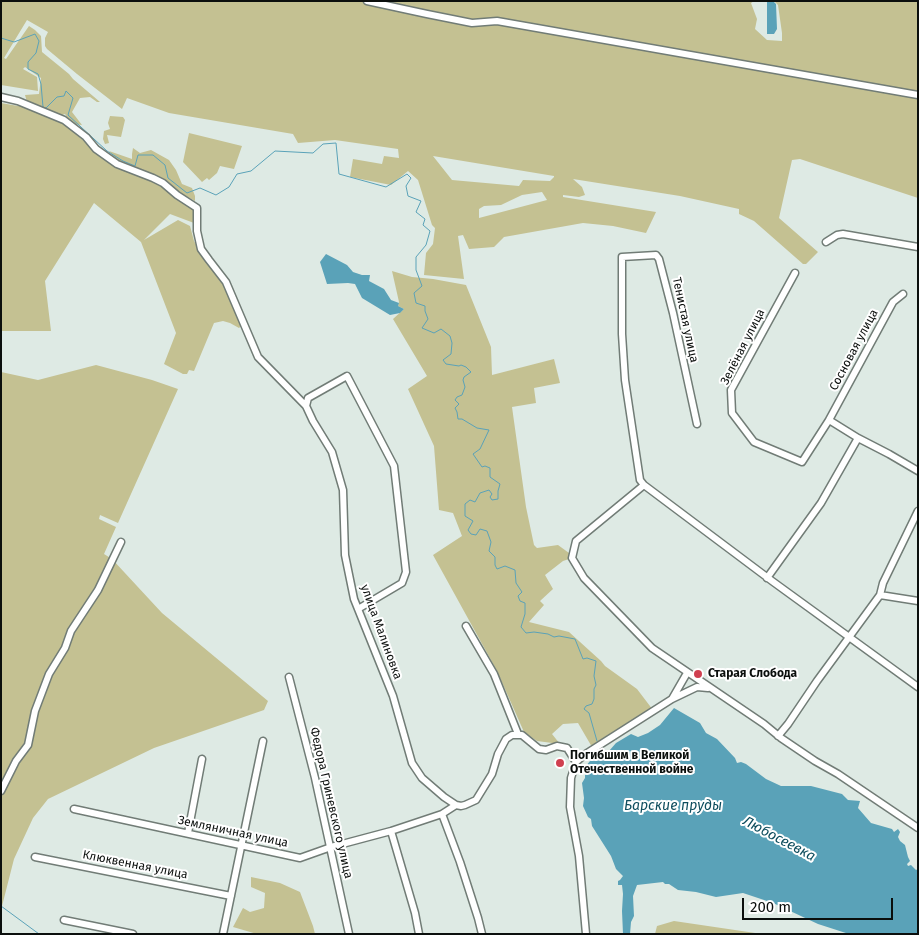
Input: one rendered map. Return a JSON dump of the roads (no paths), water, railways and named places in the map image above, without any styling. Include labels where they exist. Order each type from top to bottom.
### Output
[{"type":"street","points":[[367,1],[472,22],[497,21],[918,95]]},
{"type":"street","points":[[1,97],[18,101],[64,120],[86,137],[96,149],[117,164],[153,178],[197,208],[201,249],[226,282],[258,357],[306,406]]},
{"type":"street","points":[[826,242],[836,235],[843,234],[918,247]]},
{"type":"street","name":"Тенистая улица","points":[[644,485],[640,480],[625,380],[622,334],[622,257],[656,255],[660,259],[697,424]]},
{"type":"street","name":"Зелёная улица","points":[[795,273],[731,390],[732,414],[754,442],[802,462],[829,420]]},
{"type":"street","name":"Сосновая улица","points":[[829,420],[893,302],[903,294]]},
{"type":"street","points":[[306,406],[308,398],[347,376],[394,466],[406,572],[402,583],[358,609]]},
{"type":"street","name":"улица Малиновка","points":[[306,406],[312,421],[332,452],[343,490],[345,555],[354,600],[393,696],[412,763],[422,778],[456,805]]},
{"type":"street","points":[[829,420],[918,471]]},
{"type":"street","points":[[767,578],[821,503],[858,438]]},
{"type":"street","points":[[918,687],[767,578],[644,485],[576,541],[572,558],[584,578],[652,648],[686,673],[697,684],[709,688],[764,724],[815,761],[838,774],[918,828]]},
{"type":"street","points":[[778,736],[880,595],[883,583],[918,511]]},
{"type":"street","points":[[1,791],[16,761],[28,745],[35,711],[49,674],[65,648],[71,631],[98,590],[121,542]]},
{"type":"street","points":[[880,595],[918,601]]},
{"type":"street","points":[[466,626],[494,674],[518,734],[522,734],[539,749],[546,750],[557,746],[567,748],[576,762]]},
{"type":"street","points":[[672,699],[686,673]]},
{"type":"street","name":"Федора Гриневского улица","points":[[289,677],[315,778],[349,934]]},
{"type":"street","points":[[586,934],[579,856],[570,807],[571,778],[576,762],[584,755],[697,684]]},
{"type":"street","name":"Земляничная улица","points":[[74,809],[300,858],[330,847],[391,831],[442,814],[456,805],[465,805],[476,800],[492,774],[498,754],[506,739],[518,734]]},
{"type":"street","points":[[223,934],[263,741]]},
{"type":"street","points":[[188,833],[202,759]]},
{"type":"street","points":[[442,814],[463,872],[482,934]]},
{"type":"street","points":[[391,831],[415,913],[419,934]]},
{"type":"street","name":"Клюквенная улица","points":[[35,857],[231,896]]},
{"type":"street","points":[[64,920],[133,934]]},
{"type":"water","points":[[768,1],[773,1],[776,4],[777,29],[774,34],[767,34]]},
{"type":"water","points":[[326,254],[347,265],[353,272],[370,275],[369,281],[384,289],[391,300],[399,303],[398,306],[404,309],[400,313],[390,315],[362,298],[355,284],[327,284],[320,262]]},
{"type":"water","name":"Барские пруды","points":[[674,708],[700,723],[706,733],[717,739],[735,758],[737,763],[746,764],[766,779],[781,786],[811,786],[842,794],[848,800],[860,801],[858,808],[871,823],[892,829],[894,832],[898,829],[900,832],[898,837],[905,845],[910,861],[907,864],[908,866],[911,865],[916,870],[918,869],[918,934],[849,934],[818,924],[773,903],[743,893],[716,897],[678,890],[663,882],[637,885],[633,896],[634,916],[631,922],[630,934],[623,934],[623,894],[622,885],[618,885],[618,881],[623,876],[616,869],[611,856],[592,826],[591,819],[588,817],[583,806],[582,783],[585,778],[585,767],[590,761],[609,751],[616,743],[631,734],[638,737],[648,733],[660,725]]},
{"type":"waterway","name":"Любосеевка","points":[[1,38],[14,42],[35,34],[39,41],[36,53],[28,62],[28,69],[38,74],[43,107],[46,108],[57,97],[64,96],[66,91],[73,98],[68,115],[107,151],[135,166],[138,155],[153,155],[165,165],[168,178],[187,193],[200,188],[216,195],[229,187],[237,174],[251,171],[275,151],[313,153],[323,144],[336,143],[339,174],[386,187],[407,174],[411,178],[406,186],[408,196],[421,201],[416,212],[425,219],[423,225],[430,231],[426,245],[416,257],[416,270],[422,286],[414,293],[416,303],[425,306],[428,319],[422,328],[434,333],[441,329],[450,336],[452,343],[451,354],[443,360],[446,364],[466,367],[471,372],[464,377],[465,387],[462,395],[455,400],[459,404],[455,408],[458,419],[462,419],[477,428],[489,430],[480,449],[473,454],[482,467],[490,468],[490,477],[500,484],[498,499],[492,500],[490,497],[492,494],[489,490],[480,493],[475,502],[470,500],[465,504],[465,516],[473,521],[468,530],[471,534],[476,535],[480,529],[487,531],[491,542],[489,551],[495,557],[497,569],[505,566],[515,570],[516,583],[522,592],[518,596],[520,601],[525,603],[525,614],[521,627],[526,633],[534,632],[554,637],[575,639],[583,659],[587,658],[596,661],[594,699],[592,704],[584,709],[589,713],[597,741]]},
{"type":"waterway","points":[[1,906],[39,934]]},
{"type":"place","name":"Старая Слобода","points":[[698,674]]},
{"type":"place","name":"Погибшим в Великой Отечественной войне","points":[[560,763]]}]
